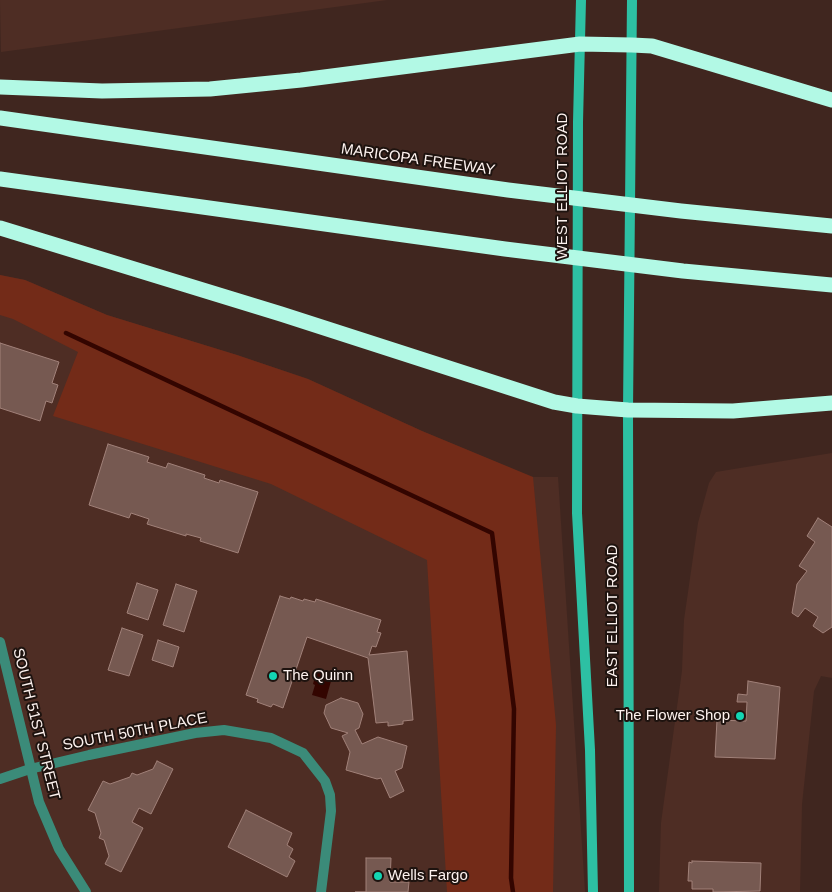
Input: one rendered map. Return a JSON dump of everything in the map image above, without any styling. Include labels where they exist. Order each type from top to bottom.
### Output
[{"type":"highway","points":[[0,87],[102,91],[210,89],[301,80],[580,44],[652,46],[832,100]]},
{"type":"highway","name":"MARICOPA FREEWAY","points":[[0,118],[508,190],[681,211],[832,226]]},
{"type":"highway","points":[[0,179],[505,249],[832,285]]},
{"type":"highway","points":[[0,228],[281,314],[540,399],[577,406],[628,410],[733,411],[832,403]]},
{"type":"main road","name":"WEST ELLIOT ROAD","points":[[577,373],[578,122],[581,0]]},
{"type":"main road","points":[[632,0],[632,45]]},
{"type":"main road","name":"EAST ELLIOT ROAD","points":[[629,892],[628,370],[632,45]]},
{"type":"main road","name":"EAST ELLIOT ROAD","points":[[577,373],[577,513],[590,750],[593,892]]},
{"type":"street","name":"SOUTH 51ST STREET","points":[[0,642],[39,802],[59,849],[86,892]]},
{"type":"street","name":"SOUTH 50TH PLACE","points":[[0,779],[30,769],[182,735],[224,730],[272,738],[304,753],[325,781],[330,795],[331,811],[321,892]]},
{"type":"shaded area","points":[[0,0],[387,0],[1,52]]},
{"type":"shaded area","points":[[0,275],[25,280],[107,315],[308,379],[422,431],[532,477],[558,477],[585,892],[0,892]]},
{"type":"shaded area","points":[[0,275],[25,280],[107,315],[308,379],[422,431],[533,477],[556,725],[553,892],[447,892],[427,560],[271,484],[53,416],[78,352],[13,319],[0,315]]},
{"type":"shaded area","points":[[832,453],[832,678],[821,676],[814,691],[802,804],[800,892],[659,892],[661,823],[682,671],[684,620],[698,523],[709,483],[716,472]]},
{"type":"shaded area","points":[[317,669],[333,674],[326,699],[312,695]]},
{"type":"building","points":[[0,343],[59,362],[52,383],[58,385],[52,403],[46,401],[40,421],[0,408]]},
{"type":"building","points":[[108,444],[149,457],[147,462],[166,468],[168,463],[205,475],[204,478],[219,483],[220,480],[258,492],[238,553],[200,541],[201,538],[186,534],[186,536],[147,524],[149,519],[131,513],[129,518],[89,505]]},
{"type":"building","points":[[818,518],[832,527],[832,627],[823,633],[813,626],[818,617],[805,608],[798,617],[792,613],[797,584],[807,571],[799,566],[815,542],[807,536]]},
{"type":"building","points":[[137,583],[158,590],[148,620],[127,613]]},
{"type":"building","points":[[176,584],[197,591],[184,632],[163,625]]},
{"type":"building","name":"The Quinn","points":[[280,596],[315,602],[316,599],[381,620],[377,632],[381,633],[376,647],[372,646],[369,655],[407,651],[413,720],[403,721],[403,724],[388,726],[388,722],[376,723],[368,658],[307,637],[283,708],[273,704],[271,707],[257,702],[258,699],[246,695]]},
{"type":"building","points":[[122,628],[143,635],[129,676],[108,670]]},
{"type":"building","points":[[158,640],[179,647],[173,667],[152,660]]},
{"type":"building","points":[[748,681],[780,687],[775,759],[715,757],[717,720],[746,721],[747,702],[737,702],[738,694],[747,695]]},
{"type":"building","name":"The Quinn","points":[[341,698],[358,703],[363,714],[359,728],[355,730],[362,744],[378,737],[407,746],[402,768],[395,771],[404,791],[390,798],[381,778],[377,779],[346,770],[350,752],[342,736],[348,733],[331,728],[324,713],[326,705]]},
{"type":"building","points":[[157,761],[173,769],[151,814],[139,808],[132,822],[143,828],[121,872],[105,864],[109,856],[104,840],[99,838],[101,833],[95,813],[88,810],[103,781],[110,784],[130,777],[132,773],[137,775],[153,769]]},
{"type":"building","points":[[246,810],[292,833],[287,845],[293,849],[289,857],[295,861],[287,877],[228,847]]},
{"type":"building","name":"Wells Fargo","points":[[366,858],[391,858],[390,882],[409,882],[408,892],[366,892]]},
{"type":"building","points":[[692,861],[761,863],[760,891],[713,892],[713,889],[692,889],[692,881],[688,881],[689,862],[692,863]]},
{"type":"waterway","points":[[66,333],[492,533],[514,709],[511,878],[513,892]]},
{"type":"place","name":"The Quinn","points":[[273,676]]},
{"type":"place","name":"The Flower Shop","points":[[740,716]]},
{"type":"place","name":"Wells Fargo","points":[[378,876]]}]
